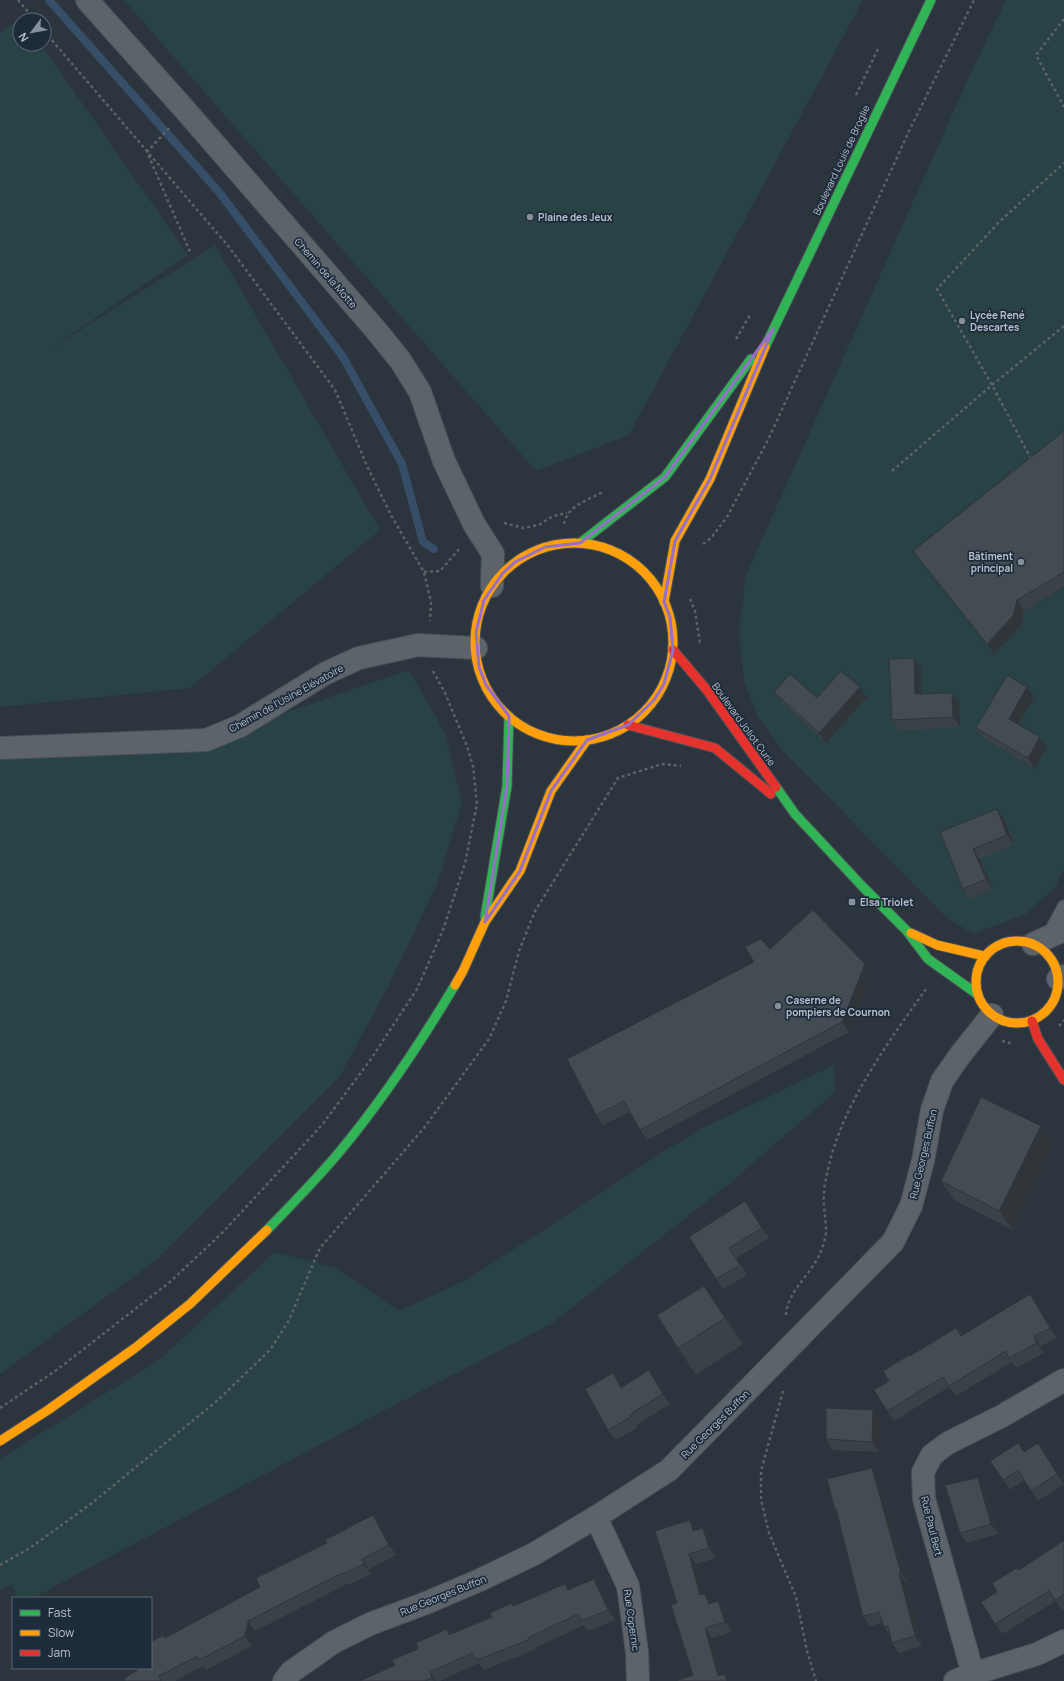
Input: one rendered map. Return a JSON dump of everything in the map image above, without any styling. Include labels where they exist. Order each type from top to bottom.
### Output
[{"type":"main road","name":"Boulevard Louis de Broglie","points":[[664,602],[675,541],[710,479],[773,329],[931,0]]},
{"type":"main road","name":"Boulevard Louis de Broglie","points":[[580,543],[665,477],[773,329]]},
{"type":"main road","points":[[580,543],[598,546],[615,552],[644,572],[656,586],[664,602],[670,623],[673,650],[670,667],[664,684],[642,714],[628,725],[602,737],[587,740],[559,739],[538,734],[509,716],[496,702],[486,685],[479,667],[476,648],[476,632],[484,600],[492,586],[511,566],[530,554],[550,546],[580,543]]},
{"type":"main road","name":"Boulevard Joliot Curie","points":[[673,650],[706,689],[795,814],[862,886],[906,930],[928,959],[977,994]]},
{"type":"main road","points":[[484,922],[507,786],[509,716]]},
{"type":"main road","name":"Boulevard Joliot Curie","points":[[628,725],[715,748],[795,814]]},
{"type":"main road","points":[[0,1441],[48,1410],[135,1348],[190,1304],[228,1270],[264,1234],[341,1150],[391,1084],[438,1014],[463,971],[484,922],[520,871],[551,791],[587,740]]},
{"type":"main road","name":"Boulevard Joliot Curie","points":[[906,930],[937,945],[984,956]]},
{"type":"main road","points":[[1048,937],[1044,950],[1052,959],[1061,978],[1052,1005],[1046,1012],[1032,1021],[1020,1024],[985,1023],[984,1007],[977,994],[975,981],[978,967],[984,956],[992,948],[1001,943],[1012,940],[1048,937]]},
{"type":"main road","points":[[1032,1021],[1038,1039],[1064,1080]]},
{"type":"street","name":"Chemin de la Motte","points":[[87,0],[186,111],[375,329],[400,360],[420,392],[444,461],[474,524],[493,554],[492,586]]},
{"type":"street","name":"Chemin de l'Usine Elévatoire","points":[[0,748],[206,740],[240,726],[326,673],[359,658],[418,645],[476,648]]},
{"type":"street","name":"Rue Georges Buffon","points":[[284,1681],[291,1672],[334,1642],[370,1624],[426,1603],[480,1580],[534,1554],[596,1517],[669,1470],[893,1242],[911,1206],[923,1161],[932,1110],[942,1082],[985,1023]]},
{"type":"street","name":"Rue Paul Bert","points":[[1064,1380],[1002,1416],[948,1443],[932,1455],[923,1472],[924,1499],[964,1677],[1037,1654],[1064,1641]]},
{"type":"street","name":"Rue Copernic","points":[[596,1517],[628,1586],[637,1652],[638,1681]]},
{"type":"lane","points":[[1048,937],[1064,907]]},
{"type":"path","points":[[18,0],[28,12]]},
{"type":"path","points":[[699,547],[711,538],[727,517],[768,440],[910,129],[974,0]]},
{"type":"path","points":[[1064,19],[1036,55],[1064,107]]},
{"type":"path","points":[[0,1408],[58,1369],[170,1282],[222,1233],[322,1125],[371,1059],[417,989],[444,930],[465,863],[477,804],[473,766],[457,720],[445,693],[430,666],[428,646],[431,602],[424,572],[389,511],[367,466],[335,390],[229,247],[52,40]]},
{"type":"path","points":[[855,96],[879,47]]},
{"type":"path","points":[[147,152],[171,126]]},
{"type":"path","points":[[147,152],[191,254]]},
{"type":"path","points":[[1032,462],[992,385],[937,289],[1000,221],[1064,163]]},
{"type":"path","points":[[732,344],[753,311]]},
{"type":"path","points":[[892,471],[992,385],[1064,326]]},
{"type":"path","points":[[567,513],[573,508],[605,491]]},
{"type":"path","points":[[688,592],[695,611],[701,648]]},
{"type":"path","points":[[0,1565],[30,1548],[92,1503],[218,1400],[270,1350],[288,1322],[320,1248],[424,1128],[488,1038],[506,1002],[519,951],[535,911],[618,778],[662,764],[685,766]]},
{"type":"path","points":[[1060,1025],[1064,1020]]},
{"type":"path","points":[[985,1023],[998,1040],[1015,1044]]},
{"type":"highlighted area","points":[[773,329],[710,479],[675,541],[664,602],[670,617],[673,650],[664,684],[654,700],[628,725],[587,740],[551,791],[520,871],[485,922],[507,786],[509,716],[486,685],[479,667],[476,632],[484,600],[503,573],[515,562],[545,547],[580,543],[665,477]]},
{"type":"green space","name":"Plaine des Jeux","points":[[124,0],[863,0],[629,435],[536,471]]},
{"type":"green space","name":"Lycée René Descartes","points":[[1006,0],[1064,0],[1064,447],[1024,611],[1064,588],[1064,869],[1055,887],[1026,914],[973,934],[945,916],[783,751],[758,717],[744,681],[739,631],[746,575],[973,68]]},
{"type":"green space","points":[[12,25],[12,52],[47,52],[188,255],[47,351],[215,245],[380,530],[190,688],[0,707],[0,32]]},
{"type":"green space","points":[[409,670],[445,733],[462,803],[437,884],[389,985],[340,1076],[158,1259],[0,1374],[0,748],[206,740]]},
{"type":"green space","points":[[834,1065],[835,1092],[730,1183],[551,1324],[381,1412],[35,1597],[17,1597],[12,1585],[0,1591],[0,1459],[159,1360],[275,1252],[336,1268],[399,1311],[468,1279],[666,1150],[703,1128]]},
{"type":"building","points":[[1064,431],[1064,572],[1017,600],[1013,616],[987,644],[913,551]]},
{"type":"building","points":[[914,658],[915,694],[952,693],[953,717],[892,720],[889,659]]},
{"type":"building","points":[[841,671],[860,687],[819,733],[774,692],[790,674],[817,698]]},
{"type":"building","points":[[1007,675],[1027,687],[1009,719],[1040,737],[1028,758],[976,728]]},
{"type":"building","points":[[997,809],[1007,835],[973,849],[986,879],[963,889],[940,832]]},
{"type":"building","name":"Caserne de pompiers de Cournon","points":[[813,910],[865,964],[842,1022],[640,1130],[624,1101],[596,1115],[567,1059],[754,962],[745,947],[761,939],[770,949]]},
{"type":"building","points":[[981,1097],[1041,1126],[999,1211],[941,1181]]},
{"type":"building","points":[[745,1201],[762,1228],[729,1248],[740,1265],[716,1279],[689,1237]]},
{"type":"building","points":[[704,1286],[725,1318],[678,1348],[657,1315]]},
{"type":"building","points":[[1030,1294],[1050,1328],[1034,1336],[1037,1343],[1009,1358],[1006,1351],[949,1386],[943,1377],[887,1411],[874,1390],[889,1381],[883,1371],[956,1328],[961,1336]]},
{"type":"building","points":[[649,1370],[663,1394],[629,1415],[631,1417],[608,1430],[585,1389],[613,1373],[621,1388]]},
{"type":"building","points":[[826,1408],[873,1410],[872,1442],[826,1439]]},
{"type":"building","points":[[1018,1443],[1024,1452],[1038,1443],[1057,1474],[1031,1491],[1018,1470],[1003,1480],[990,1461]]},
{"type":"building","points":[[872,1468],[901,1573],[899,1573],[915,1636],[892,1643],[888,1626],[884,1627],[879,1612],[863,1616],[827,1479]]},
{"type":"building","points":[[978,1478],[991,1524],[960,1533],[945,1485]]},
{"type":"building","points":[[373,1515],[389,1545],[362,1559],[364,1564],[343,1574],[342,1573],[248,1621],[245,1636],[199,1660],[197,1656],[159,1676],[161,1681],[125,1681],[124,1678],[138,1669],[152,1669],[152,1641],[164,1635],[165,1638],[260,1587],[256,1578],[327,1543],[325,1540]]},
{"type":"building","points":[[690,1520],[693,1531],[703,1528],[709,1548],[689,1554],[700,1595],[705,1594],[709,1604],[718,1601],[725,1622],[705,1628],[718,1676],[725,1674],[727,1681],[678,1681],[693,1675],[671,1605],[677,1603],[655,1531]]},
{"type":"building","points":[[1063,1541],[1064,1595],[1055,1600],[1049,1591],[995,1624],[981,1602],[997,1592],[992,1583],[1017,1568],[1019,1570]]},
{"type":"building","points":[[594,1579],[608,1610],[581,1621],[578,1614],[528,1638],[528,1640],[477,1660],[473,1653],[430,1672],[432,1678],[425,1681],[360,1681],[395,1665],[392,1660],[418,1649],[416,1643],[447,1629],[449,1635],[492,1617],[490,1613],[512,1603],[513,1606],[565,1584],[568,1590]]},
{"type":"waterway","points":[[49,0],[219,192],[343,357],[402,464],[423,542],[434,549]]},
{"type":"traffic: fast","points":[[765,347],[931,0]]},
{"type":"traffic: fast","points":[[580,543],[665,477],[751,359]]},
{"type":"traffic: fast","points":[[485,917],[507,786],[509,716]]},
{"type":"traffic: fast","points":[[776,787],[795,814],[862,886],[906,930],[928,959],[977,994]]},
{"type":"traffic: fast","points":[[267,1230],[305,1191],[357,1130],[429,1028],[455,985]]},
{"type":"traffic: slow","points":[[664,602],[675,541],[710,479],[765,347]]},
{"type":"traffic: slow","points":[[574,543],[593,545],[612,551],[629,560],[644,572],[656,587],[665,604],[671,623],[673,642],[671,661],[665,680],[656,697],[644,712],[629,724],[612,733],[593,739],[574,741],[555,739],[536,733],[519,724],[504,712],[492,697],[483,680],[477,661],[475,642],[477,623],[483,604],[492,587],[504,572],[519,560],[536,551],[555,545],[574,543]]},
{"type":"traffic: slow","points":[[455,985],[463,971],[485,922],[520,871],[551,791],[587,740]]},
{"type":"traffic: slow","points":[[911,933],[937,945],[984,956]]},
{"type":"traffic: slow","points":[[1009,941],[1025,941],[1040,948],[1051,959],[1058,974],[1058,982],[1058,990],[1055,998],[1046,1011],[1033,1020],[1025,1023],[1009,1023],[994,1016],[983,1005],[976,990],[976,974],[983,959],[994,948],[1009,941]]},
{"type":"traffic: slow","points":[[0,1441],[48,1410],[135,1348],[190,1304],[267,1230]]},
{"type":"traffic: jam","points":[[673,650],[706,689],[776,787]]},
{"type":"traffic: jam","points":[[628,725],[715,748],[771,794]]},
{"type":"traffic: jam","points":[[1032,1021],[1038,1039],[1064,1080]]},
{"type":"place","name":"Plaine des Jeux","points":[[530,217]]},
{"type":"place","name":"Lycée René Descartes","points":[[962,321]]},
{"type":"place","name":"Bâtiment principal","points":[[1021,562]]},
{"type":"place","name":"Elsa Triolet","points":[[852,902]]},
{"type":"place","name":"Caserne de pompiers de Cournon","points":[[778,1006]]}]
